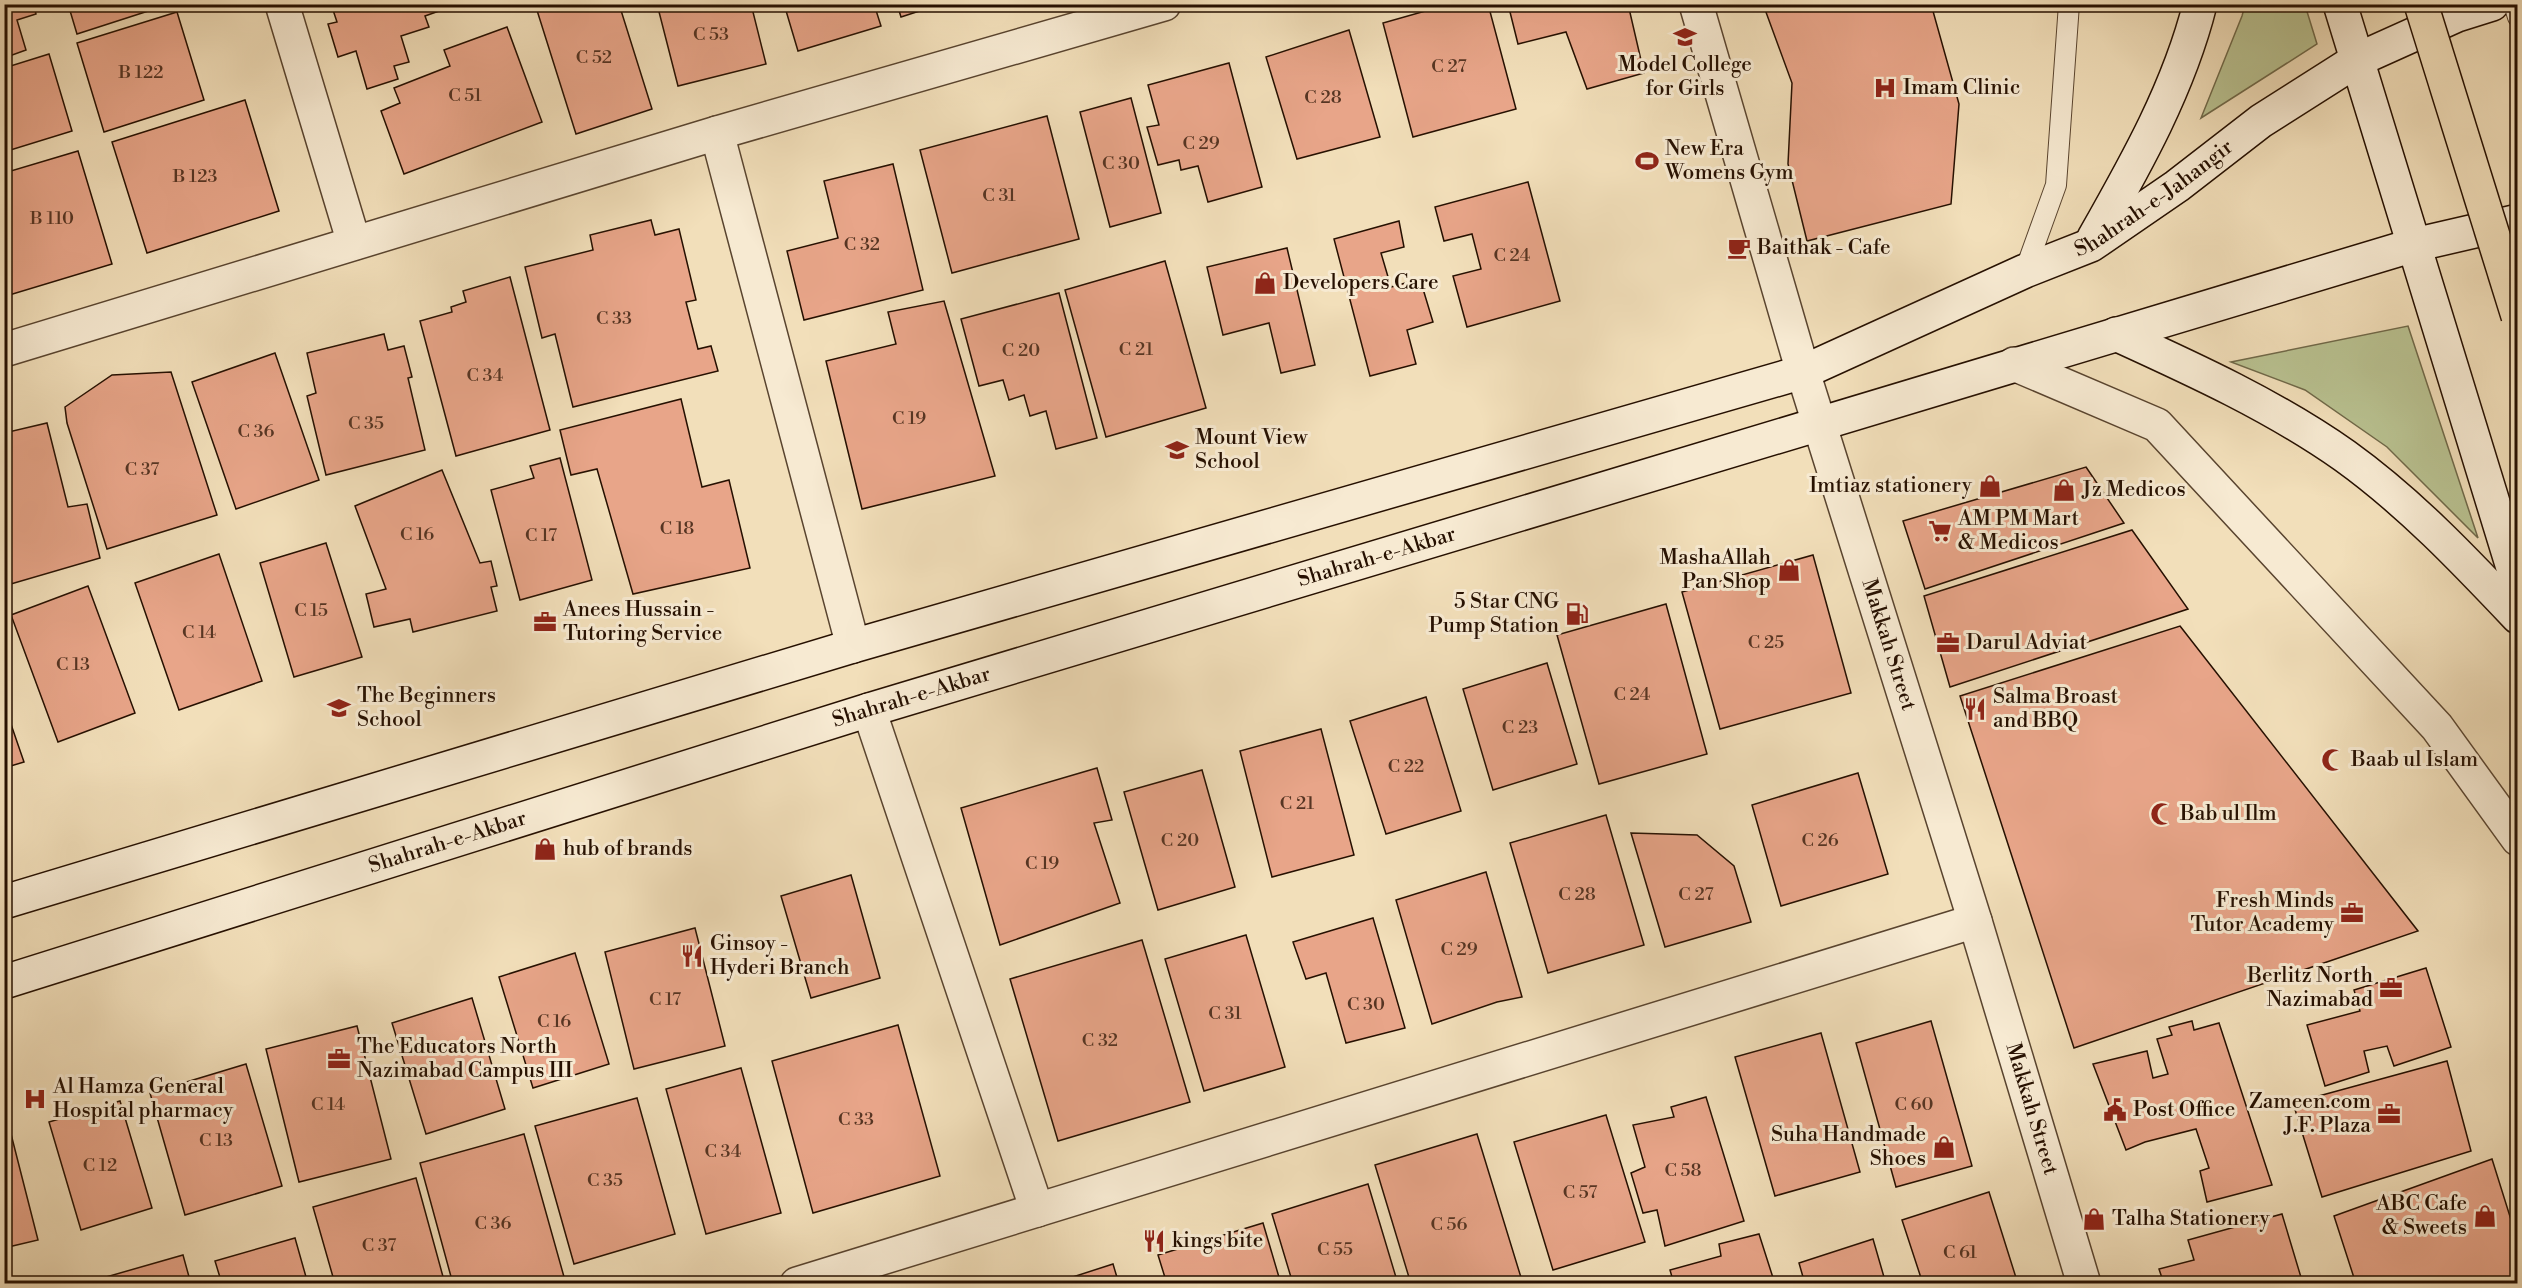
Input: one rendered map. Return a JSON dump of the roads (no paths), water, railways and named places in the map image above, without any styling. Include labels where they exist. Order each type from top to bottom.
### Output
[{"type":"main road","points":[[282,4],[354,243]]},
{"type":"main road","points":[[4,350],[717,133],[1164,4]]},
{"type":"main road","name":"Makkah Street","points":[[1696,4],[1803,372],[1975,921],[2084,1284]]},
{"type":"main road","points":[[2091,245],[2149,140],[2194,29],[2200,4]]},
{"type":"main road","points":[[2340,4],[2517,584]]},
{"type":"main road","points":[[2421,4],[2517,316]]},
{"type":"main road","name":"Shahrah-e-Jahangir","points":[[1803,372],[2025,271],[2091,245],[2177,186],[2261,121],[2357,60],[2457,15],[2492,4]]},
{"type":"main road","points":[[717,133],[853,646]]},
{"type":"main road","points":[[1820,422],[2414,245],[2517,221]]},
{"type":"main road","points":[[2116,334],[2235,389],[2345,456],[2444,538],[2517,617]]},
{"type":"main road","points":[[2014,364],[2157,425],[2438,727],[2517,839]]},
{"type":"main road","points":[[4,902],[853,646],[1803,372]]},
{"type":"main road","name":"Shahrah-e-Akbar","points":[[4,982],[869,710],[1820,422]]},
{"type":"main road","points":[[869,710],[1037,1210]]},
{"type":"main road","points":[[797,1284],[1975,921]]},
{"type":"lane","points":[[2025,271],[2056,185],[2069,4]]},
{"type":"lane","points":[[2514,4],[2517,17]]},
{"type":"place","name":"Model College for Girls","points":[[1685,37]]},
{"type":"place","name":"Imam Clinic","points":[[1885,88]]},
{"type":"place","name":"New Era Womens Gym","points":[[1647,161]]},
{"type":"place","name":"Baithak - Cafe","points":[[1739,248]]},
{"type":"place","name":"Developers Care","points":[[1265,283]]},
{"type":"place","name":"Mount View School","points":[[1177,450]]},
{"type":"place","name":"Imtiaz stationery","points":[[1990,486]]},
{"type":"place","name":"Jz Medicos","points":[[2064,490]]},
{"type":"place","name":"AM PM Mart & Medicos","points":[[1940,531]]},
{"type":"place","name":"MashaAllah Pan Shop","points":[[1789,570]]},
{"type":"place","name":"5 Star CNG Pump Station","points":[[1577,614]]},
{"type":"place","name":"Anees Hussain - Tutoring Service","points":[[545,622]]},
{"type":"place","name":"Darul Adviat","points":[[1948,643]]},
{"type":"place","name":"The Beginners School","points":[[339,708]]},
{"type":"place","name":"Salma Broast and BBQ","points":[[1975,709]]},
{"type":"place","name":"Baab ul Islam","points":[[2333,760]]},
{"type":"place","name":"Bab ul Ilm","points":[[2162,814]]},
{"type":"place","name":"hub of brands","points":[[545,849]]},
{"type":"place","name":"Fresh Minds Tutor Academy","points":[[2352,913]]},
{"type":"place","name":"Ginsoy - Hyderi Branch","points":[[692,956]]},
{"type":"place","name":"Berlitz North Nazimabad","points":[[2391,988]]},
{"type":"place","name":"The Educators North Nazimabad Campus III","points":[[339,1059]]},
{"type":"place","name":"Al Hamza General Hospital pharmacy","points":[[35,1099]]},
{"type":"place","name":"Post Office","points":[[2115,1110]]},
{"type":"place","name":"Zameen.com J.F. Plaza","points":[[2389,1114]]},
{"type":"place","name":"Suha Handmade Shoes","points":[[1944,1147]]},
{"type":"place","name":"ABC Cafe & Sweets","points":[[2485,1216]]},
{"type":"place","name":"Talha Stationery","points":[[2094,1219]]},
{"type":"place","name":"kings bite","points":[[1154,1241]]}]
